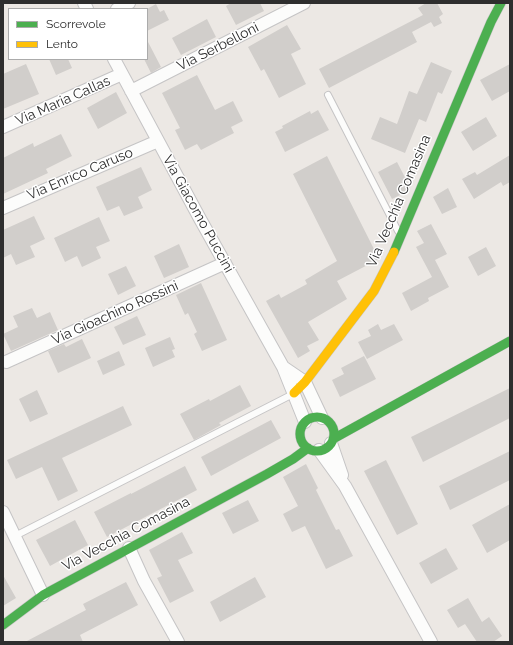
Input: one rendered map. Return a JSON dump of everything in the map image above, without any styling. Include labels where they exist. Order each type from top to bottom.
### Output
[{"type":"street","points":[[119,8],[129,3]]},
{"type":"street","name":"Via Serbelloni","points":[[131,91],[304,3]]},
{"type":"street","name":"Via Vecchia Comasina","points":[[294,393],[305,382],[374,291],[388,265],[491,22],[501,3]]},
{"type":"street","name":"Via Giacomo Puccini","points":[[115,60],[283,367],[305,422]]},
{"type":"street","name":"Via Maria Callas","points":[[3,127],[122,74]]},
{"type":"street","name":"Via Enrico Caruso","points":[[3,208],[158,141]]},
{"type":"street","name":"Via Gioachino Rossini","points":[[6,362],[225,263]]},
{"type":"street","points":[[332,441],[369,418],[510,341]]},
{"type":"street","name":"Via Giacomo Puccini","points":[[283,367],[305,382]]},
{"type":"street","points":[[305,382],[334,433],[332,441],[345,486]]},
{"type":"street","points":[[296,443],[305,422],[315,417],[326,420],[346,421],[369,418]]},
{"type":"street","points":[[296,443],[302,441],[314,449],[345,486],[430,642]]},
{"type":"street","name":"Via Vecchia Comasina","points":[[3,625],[43,595],[293,459],[314,449],[324,449],[332,441]]},
{"type":"street","name":"Via Vecchia Comasina","points":[[267,474],[287,455],[296,443]]},
{"type":"street","points":[[3,512],[43,595]]},
{"type":"street","points":[[129,548],[144,581],[178,642]]},
{"type":"lane","points":[[328,95],[400,234]]},
{"type":"lane","points":[[15,536],[294,393]]},
{"type":"building","points":[[231,3],[260,3],[264,11],[236,25],[226,6]]},
{"type":"building","points":[[426,3],[437,3],[443,14],[439,17],[442,23],[434,27],[431,22],[412,32],[417,42],[329,88],[319,69],[423,15],[418,8]]},
{"type":"building","points":[[156,4],[160,12],[164,10],[169,20],[148,30],[148,8]]},
{"type":"building","points":[[207,19],[216,37],[181,55],[172,38]]},
{"type":"building","points":[[287,25],[301,49],[291,54],[306,84],[279,98],[264,69],[261,71],[248,47]]},
{"type":"building","points":[[148,42],[161,67],[151,73],[144,60],[148,60]]},
{"type":"building","points":[[49,60],[68,60],[72,68],[56,75]]},
{"type":"building","points":[[431,62],[452,71],[442,94],[438,92],[426,122],[419,119],[405,153],[371,139],[380,117],[397,124],[409,91],[417,94]]},
{"type":"building","points":[[26,64],[39,94],[3,109],[3,74]]},
{"type":"building","points":[[510,64],[510,91],[492,101],[480,80]]},
{"type":"building","points":[[197,75],[215,110],[233,101],[243,121],[231,127],[234,133],[201,150],[197,144],[185,150],[175,130],[180,128],[162,93]]},
{"type":"building","points":[[116,92],[127,113],[98,129],[87,108]]},
{"type":"building","points":[[318,110],[329,130],[285,152],[275,132],[283,128],[282,126],[310,111],[311,114]]},
{"type":"building","points":[[486,117],[497,136],[473,151],[461,132]]},
{"type":"building","points":[[61,134],[72,156],[46,169],[48,173],[3,194],[3,158],[33,143],[34,147]]},
{"type":"building","points":[[510,155],[510,182],[503,186],[501,182],[474,199],[462,179],[475,172],[477,175]]},
{"type":"building","points":[[327,156],[379,259],[337,281],[347,299],[308,322],[319,340],[307,346],[310,351],[298,358],[266,301],[279,294],[281,298],[307,284],[305,280],[337,261],[293,174]]},
{"type":"building","points":[[397,162],[410,187],[408,191],[392,199],[378,172]]},
{"type":"building","points":[[141,167],[152,190],[138,197],[143,208],[124,216],[119,206],[107,211],[96,187]]},
{"type":"building","points":[[448,188],[457,207],[442,214],[433,197]]},
{"type":"building","points":[[34,216],[45,239],[30,246],[35,257],[16,265],[11,254],[3,258],[3,230]]},
{"type":"building","points":[[99,217],[110,241],[96,247],[101,258],[82,267],[77,256],[65,262],[54,238]]},
{"type":"building","points":[[431,224],[447,254],[435,260],[449,287],[428,298],[429,301],[411,311],[402,293],[432,277],[416,247],[424,243],[417,231]]},
{"type":"building","points":[[179,244],[189,267],[164,278],[154,256]]},
{"type":"building","points":[[486,247],[496,266],[478,276],[468,257]]},
{"type":"building","points":[[126,266],[136,286],[118,295],[108,274]]},
{"type":"building","points":[[201,283],[227,340],[202,351],[194,334],[197,332],[188,313],[185,315],[176,295]]},
{"type":"building","points":[[32,308],[37,318],[50,312],[58,330],[11,351],[3,334],[18,327],[13,316]]},
{"type":"building","points":[[137,316],[146,335],[123,345],[114,327]]},
{"type":"building","points":[[378,324],[381,330],[394,324],[403,340],[367,359],[358,342],[371,336],[368,330]]},
{"type":"building","points":[[170,337],[175,349],[172,350],[175,357],[153,367],[145,348]]},
{"type":"building","points":[[82,339],[91,358],[58,373],[48,351],[64,344],[66,347]]},
{"type":"building","points":[[119,351],[125,365],[103,375],[97,361]]},
{"type":"building","points":[[364,356],[376,379],[340,397],[332,380],[344,374],[341,368]]},
{"type":"building","points":[[240,385],[251,406],[219,423],[221,425],[194,440],[180,414],[209,399],[210,401]]},
{"type":"building","points":[[510,388],[510,418],[423,462],[411,437]]},
{"type":"building","points":[[37,390],[48,414],[30,422],[19,399]]},
{"type":"building","points":[[123,406],[132,425],[62,458],[78,491],[58,501],[42,467],[16,479],[7,460]]},
{"type":"building","points":[[271,420],[281,438],[211,476],[201,457]]},
{"type":"building","points":[[510,451],[510,480],[450,510],[439,486]]},
{"type":"building","points":[[386,460],[418,524],[397,535],[364,471]]},
{"type":"building","points":[[306,464],[318,488],[316,490],[336,530],[339,529],[353,556],[326,569],[305,526],[292,532],[283,514],[298,506],[283,477]]},
{"type":"building","points":[[185,466],[197,490],[107,537],[94,512]]},
{"type":"building","points":[[248,500],[259,521],[233,534],[222,513]]},
{"type":"building","points":[[510,504],[510,540],[487,553],[472,525]]},
{"type":"building","points":[[75,520],[88,545],[50,566],[36,540]]},
{"type":"building","points":[[182,532],[193,553],[178,560],[194,591],[170,603],[157,578],[162,576],[149,550]]},
{"type":"building","points":[[446,548],[458,569],[431,584],[419,563]]},
{"type":"building","points":[[3,575],[16,598],[3,606]]},
{"type":"building","points":[[255,577],[266,597],[220,622],[210,602]]},
{"type":"building","points":[[126,582],[138,605],[80,635],[83,642],[25,642],[86,610],[83,604]]},
{"type":"building","points":[[468,598],[482,622],[489,617],[502,636],[493,642],[477,642],[465,624],[458,628],[447,610]]},
{"type":"traffic: fast","points":[[394,252],[491,22],[501,3]]},
{"type":"traffic: fast","points":[[333,439],[510,341]]},
{"type":"traffic: fast","points":[[317,417],[329,422],[334,434],[329,446],[317,451],[305,446],[300,434],[305,422],[317,417]]},
{"type":"traffic: fast","points":[[3,625],[43,595],[267,474],[293,459],[308,448]]},
{"type":"traffic: slow","points":[[294,393],[305,382],[374,291],[394,252]]}]
